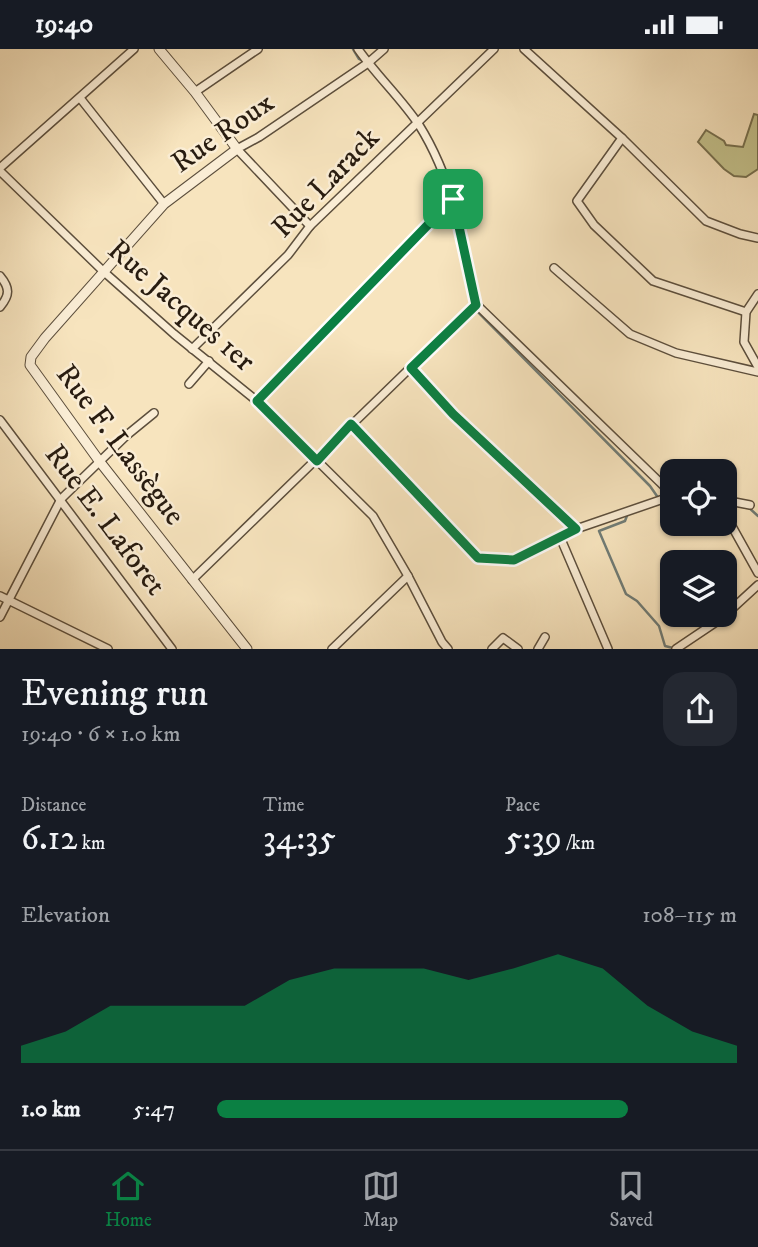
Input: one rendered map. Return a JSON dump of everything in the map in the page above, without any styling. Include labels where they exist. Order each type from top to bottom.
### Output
[{"type":"street","points":[[0,169],[134,49]]},
{"type":"street","points":[[159,49],[237,149],[310,226]]},
{"type":"street","points":[[195,92],[258,49]]},
{"type":"street","points":[[358,49],[417,123],[437,156],[453,199],[476,305],[660,483]]},
{"type":"street","name":"Rue Roux","points":[[103,271],[164,204],[237,149],[368,63],[384,49]]},
{"type":"street","name":"Rue Larack","points":[[192,349],[288,255],[310,226],[494,49]]},
{"type":"street","points":[[525,51],[622,138],[706,221],[758,238]]},
{"type":"street","points":[[80,98],[164,204]]},
{"type":"street","points":[[622,138],[577,201],[588,217],[624,256],[653,281],[746,312]]},
{"type":"street","name":"Rue Jacques 1er","points":[[0,169],[103,271],[192,349],[257,401],[373,516],[408,576],[442,647]]},
{"type":"street","points":[[257,401],[453,199]]},
{"type":"street","points":[[554,268],[631,334],[676,353],[758,369]]},
{"type":"street","name":"Rue F. Lassègue","points":[[103,271],[45,338],[30,365],[100,462],[247,649]]},
{"type":"street","points":[[0,276],[9,291],[0,307]]},
{"type":"street","points":[[758,294],[746,312],[744,342],[758,369]]},
{"type":"street","points":[[191,580],[476,305]]},
{"type":"street","points":[[189,384],[209,361]]},
{"type":"street","points":[[411,368],[453,414],[576,529]]},
{"type":"street","points":[[0,617],[61,499],[153,413]]},
{"type":"street","name":"Rue E. Laforet","points":[[0,420],[172,649]]},
{"type":"street","points":[[351,424],[478,558],[514,560],[576,529],[660,499]]},
{"type":"street","points":[[0,435],[8,429]]},
{"type":"street","points":[[737,502],[750,505]]},
{"type":"street","points":[[737,535],[758,573]]},
{"type":"street","points":[[560,537],[608,649]]},
{"type":"street","points":[[332,649],[408,576]]},
{"type":"street","points":[[676,649],[722,618],[758,585]]},
{"type":"street","points":[[0,596],[108,649]]},
{"type":"street","points":[[538,649],[545,637]]},
{"type":"street","points":[[492,649],[503,638],[518,649]]},
{"type":"shaded area","points":[[754,114],[758,115],[758,169],[746,177],[734,176],[698,142],[706,130],[726,145],[743,147]]},
{"type":"waterway","points":[[353,49],[363,61]]},
{"type":"waterway","points":[[467,274],[471,305],[650,486],[659,499]]},
{"type":"waterway","points":[[747,506],[758,516]]},
{"type":"waterway","points":[[628,513],[625,521],[599,531],[626,594],[637,601],[659,626],[665,646],[673,648]]},
{"type":"route","points":[[453,199],[476,305],[411,368],[453,414],[576,529],[514,560],[478,558],[351,424],[317,461],[257,401],[453,199]]}]
